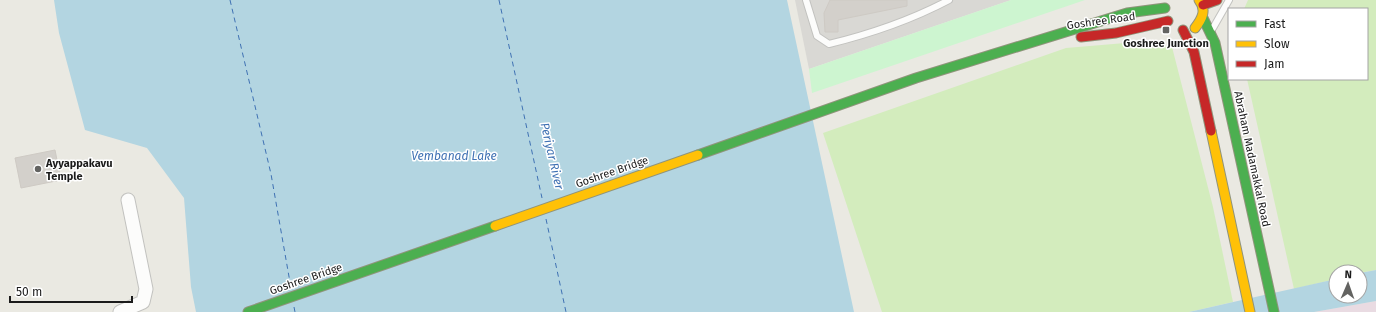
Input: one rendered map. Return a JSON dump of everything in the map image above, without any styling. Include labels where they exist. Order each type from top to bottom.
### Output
[{"type":"main road","points":[[1167,4],[1165,17],[1170,25],[1178,30],[1187,31],[1195,28],[1203,18],[1201,3],[1217,0]]},
{"type":"main road","name":"Goshree Road","points":[[916,78],[1127,13],[1167,4]]},
{"type":"main road","name":"Abraham Madamakkal Road","points":[[1203,18],[1215,44],[1274,312]]},
{"type":"main road","name":"Goshree Road","points":[[1037,41],[1116,33],[1168,21]]},
{"type":"main road","points":[[1183,30],[1194,52],[1250,312]]},
{"type":"main road","name":"Goshree Bridge","points":[[248,312],[916,78]]},
{"type":"street","points":[[120,312],[143,302],[146,289],[128,200]]},
{"type":"lane","points":[[806,0],[817,36],[829,44],[853,38],[929,11],[949,0]]},
{"type":"lane","points":[[1210,33],[1229,0]]},
{"type":"shaded area","points":[[795,0],[1011,0],[809,69]]},
{"type":"shaded area","points":[[1376,301],[1376,312],[1314,312],[1359,304],[1368,304],[1368,302]]},
{"type":"green space","points":[[1011,0],[1085,0],[812,93],[809,69]]},
{"type":"green space","points":[[1248,0],[1376,0],[1376,270],[1368,272],[1368,264],[1328,264],[1328,281],[1294,289],[1247,80],[1368,80],[1368,8],[1244,8]]},
{"type":"green space","points":[[1137,42],[1172,47],[1213,207],[1233,302],[1189,312],[882,312],[823,133],[1066,48]]},
{"type":"water","name":"Vembanad Lake","points":[[54,0],[787,0],[854,312],[196,312],[191,287],[184,198],[147,148],[85,130],[59,33]]},
{"type":"water","points":[[1376,270],[1376,301],[1368,302],[1368,272]]},
{"type":"water","points":[[1328,281],[1328,304],[1359,304],[1314,312],[1189,312]]},
{"type":"building","points":[[830,0],[907,0],[907,6],[838,20],[838,32],[825,32],[824,13]]},
{"type":"building","name":"Ayyappakavu Temple","points":[[55,150],[61,180],[21,188],[15,158]]},
{"type":"ferry route","points":[[230,0],[271,174],[291,288]]},
{"type":"ferry route","points":[[499,0],[542,198]]},
{"type":"ferry route","points":[[546,219],[566,312]]},
{"type":"ferry route","points":[[294,307],[295,312]]},
{"type":"traffic: fast","points":[[698,155],[916,78],[1127,13],[1165,8]]},
{"type":"traffic: fast","points":[[1203,18],[1215,43],[1274,312]]},
{"type":"traffic: fast","points":[[248,312],[495,226]]},
{"type":"traffic: slow","points":[[1195,28],[1203,14],[1203,7],[1199,0]]},
{"type":"traffic: slow","points":[[1211,131],[1250,312]]},
{"type":"traffic: slow","points":[[495,226],[698,155]]},
{"type":"traffic: jam","points":[[1203,5],[1217,0]]},
{"type":"traffic: jam","points":[[1081,37],[1116,33],[1168,21]]},
{"type":"traffic: jam","points":[[1183,30],[1194,52],[1211,131]]},
{"type":"place","name":"Goshree Junction","points":[[1166,30]]},
{"type":"place","name":"Ayyappakavu Temple","points":[[38,169]]},
{"type":"water label","name":"Periyar River","points":[[552,156]]}]
